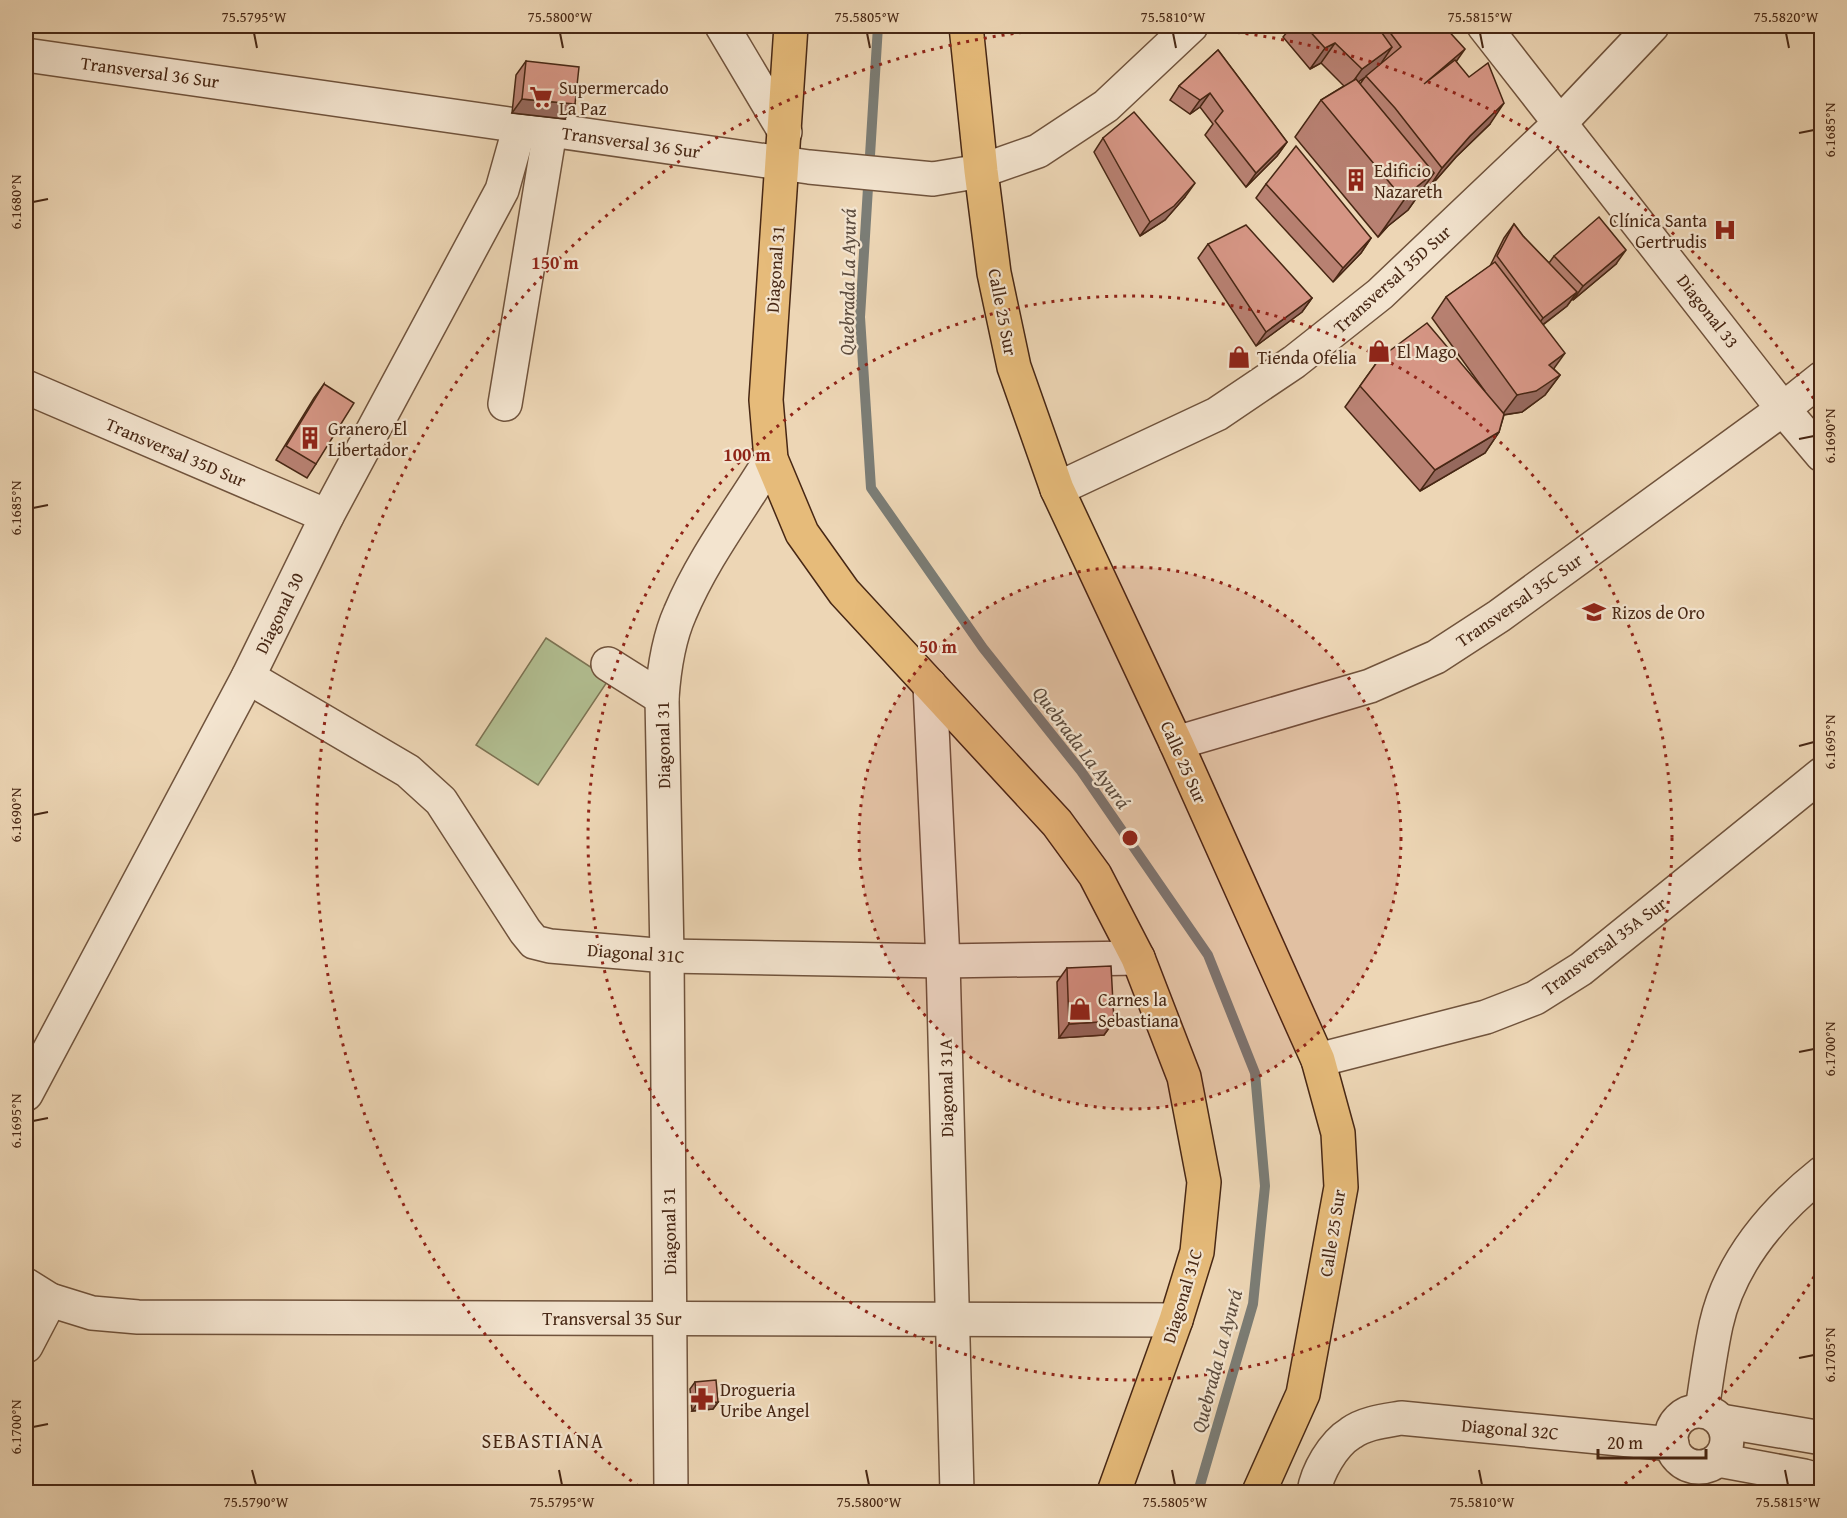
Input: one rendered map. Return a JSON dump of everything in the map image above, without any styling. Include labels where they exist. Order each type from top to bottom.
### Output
[{"type":"main road","name":"Diagonal 31","points":[[771,459],[766,400],[791,26]]},
{"type":"main road","name":"Calle 25 Sur","points":[[966,26],[994,273],[1014,367],[1057,489],[1176,743],[1318,1060],[1338,1133],[1341,1187],[1303,1394],[1259,1492]]},
{"type":"main road","name":"Diagonal 31C","points":[[771,459],[802,533],[844,592],[1057,823],[1095,875],[1138,958],[1184,1077],[1204,1182],[1197,1252],[1176,1320],[1114,1492]]},
{"type":"street","points":[[722,26],[783,147]]},
{"type":"street","name":"Transversal 36 Sur","points":[[26,54],[535,129],[783,147],[809,167],[933,179],[981,171],[1038,151],[1107,106],[1191,26]]},
{"type":"street","name":"Diagonal 33","points":[[1484,26],[1821,455]]},
{"type":"street","name":"Transversal 35D Sur","points":[[1057,489],[1217,414],[1294,362],[1380,294],[1561,122],[1652,26]]},
{"type":"street","points":[[505,405],[539,193],[535,129]]},
{"type":"street","name":"Diagonal 30","points":[[26,1094],[248,677],[327,516],[535,129]]},
{"type":"street","points":[[501,190],[521,184],[539,193]]},
{"type":"street","name":"Transversal 35C Sur","points":[[1176,743],[1370,686],[1436,657],[1499,616],[1784,409],[1821,378]]},
{"type":"street","name":"Transversal 35D Sur","points":[[26,387],[327,516]]},
{"type":"street","name":"Diagonal 31","points":[[671,1492],[667,956],[662,698],[665,660],[679,614],[722,536],[771,459]]},
{"type":"street","points":[[608,664],[662,698]]},
{"type":"street","name":"Diagonal 31C","points":[[248,677],[408,771],[426,786],[441,801],[534,942],[550,946],[667,956],[943,961],[1138,958]]},
{"type":"street","name":"Diagonal 31A","points":[[930,685],[943,961],[957,1492]]},
{"type":"street","name":"Transversal 35A Sur","points":[[1318,1060],[1486,1017],[1535,998],[1581,969],[1821,774]]},
{"type":"street","points":[[1702,1473],[1724,1451],[1728,1442],[1726,1431],[1711,1416],[1717,1323],[1732,1281],[1744,1257],[1770,1221],[1821,1173]]},
{"type":"street","points":[[26,1346],[38,1293]]},
{"type":"street","name":"Transversal 35 Sur","points":[[38,1293],[92,1313],[138,1317],[1176,1320]]},
{"type":"street","points":[[1821,1438],[1689,1413],[1678,1420],[1672,1432],[1672,1444],[1680,1459],[1702,1473],[1804,1476],[1821,1481]]},
{"type":"street","name":"Diagonal 32C","points":[[1314,1492],[1316,1482],[1328,1457],[1350,1433],[1374,1422],[1401,1418],[1672,1444]]},
{"type":"green space","points":[[546,638],[609,679],[538,785],[476,745]]},
{"type":"building","points":[[1305,26],[1377,26],[1392,47],[1362,69],[1335,43],[1325,48]]},
{"type":"building","points":[[1385,26],[1444,26],[1465,49],[1424,84],[1455,60],[1469,77],[1488,63],[1504,103],[1470,136],[1442,168],[1395,108],[1366,76],[1401,47]]},
{"type":"building","points":[[1218,50],[1287,142],[1256,173],[1215,121],[1223,111],[1210,93],[1200,100],[1179,86]]},
{"type":"building","points":[[526,61],[579,67],[575,104],[522,99]]},
{"type":"building","points":[[1356,79],[1434,173],[1404,200],[1321,100]]},
{"type":"building","points":[[1134,112],[1195,183],[1174,206],[1150,222],[1103,138]]},
{"type":"building","points":[[1296,146],[1371,238],[1343,268],[1266,184]]},
{"type":"building","points":[[1599,217],[1626,250],[1583,286],[1554,256]]},
{"type":"building","points":[[1514,224],[1577,292],[1543,318],[1497,256]]},
{"type":"building","points":[[1246,225],[1312,298],[1266,332],[1208,244]]},
{"type":"building","points":[[1495,262],[1565,353],[1549,365],[1560,375],[1536,391],[1517,395],[1446,297]]},
{"type":"building","points":[[1427,323],[1504,414],[1499,432],[1435,470],[1360,386],[1380,358]]},
{"type":"building","name":"Granero El Libertador","points":[[324,384],[354,403],[316,464],[286,446]]},
{"type":"building","points":[[1111,966],[1114,1021],[1069,1024],[1067,968]]},
{"type":"building","points":[[716,1380],[718,1402],[697,1404],[695,1382]]},
{"type":"waterway","name":"Quebrada La Ayurá","points":[[878,26],[860,317],[871,488],[983,648],[1081,771],[1208,955],[1255,1073],[1265,1186],[1253,1304],[1198,1492]]},
{"type":"place","name":"Supermercado La Paz","points":[[541,97]]},
{"type":"place","name":"Edificio Nazareth","points":[[1356,180]]},
{"type":"place","name":"Clínica Santa Gertrudis","points":[[1725,230]]},
{"type":"place","name":"El Mago","points":[[1379,351]]},
{"type":"place","name":"Tienda Ofelia","points":[[1239,357]]},
{"type":"place","name":"Granero El Libertador","points":[[310,438]]},
{"type":"place","name":"Rizos de Oro","points":[[1594,612]]},
{"type":"place","name":"Carnes la Sebastiana","points":[[1080,1009]]},
{"type":"place","name":"Drogueria Uribe Angel","points":[[702,1399]]},
{"type":"district","name":"SEBASTIANA","points":[[543,1440]]}]
